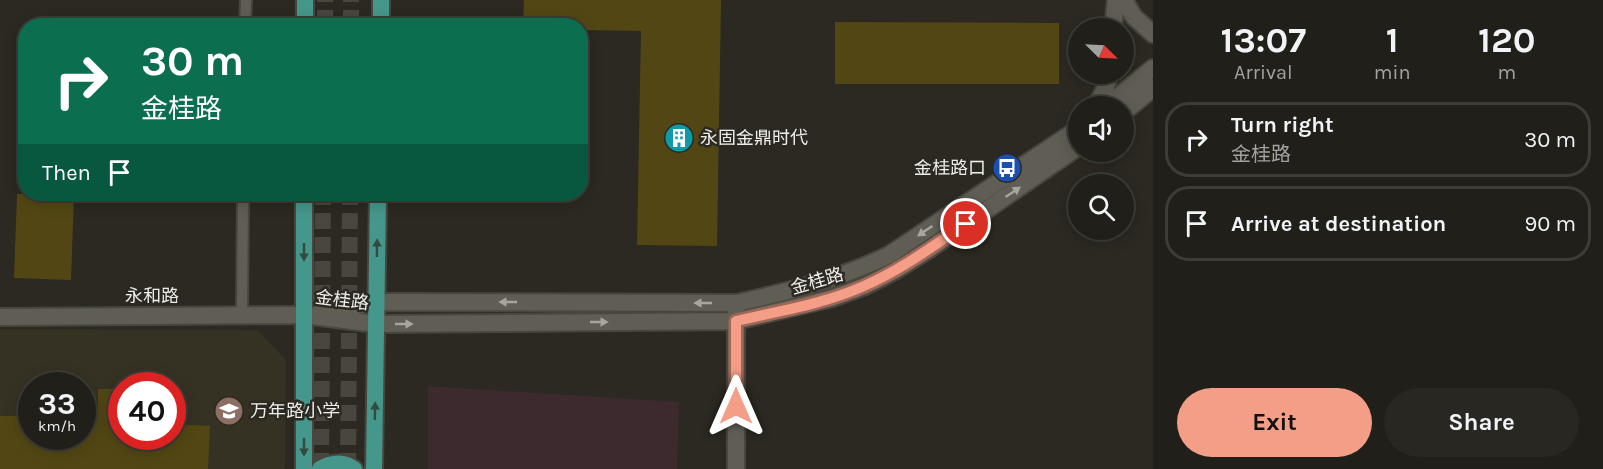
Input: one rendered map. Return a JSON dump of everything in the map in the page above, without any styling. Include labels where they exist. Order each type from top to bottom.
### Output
[{"type":"main road","points":[[305,0],[305,18]]},
{"type":"main road","points":[[381,0],[381,18]]},
{"type":"main road","points":[[304,201],[304,469]]},
{"type":"main road","points":[[374,469],[378,201]]},
{"type":"main road","points":[[320,469],[337,463],[354,469]]},
{"type":"street","points":[[1114,18],[1116,0]]},
{"type":"street","points":[[1124,0],[1134,17],[1153,33]]},
{"type":"street","points":[[1119,96],[1153,68]]},
{"type":"street","points":[[1134,104],[1153,88]]},
{"type":"street","name":"金桂路","points":[[304,315],[377,302],[736,303],[827,281],[859,270],[889,255],[1068,136]]},
{"type":"street","name":"金桂路","points":[[304,315],[376,324],[736,321],[832,298],[876,281],[928,250],[1068,154]]},
{"type":"street","points":[[736,303],[736,469]]},
{"type":"street","name":"永和路","points":[[0,317],[304,315]]},
{"type":"lane","points":[[245,18],[246,0]]},
{"type":"lane","points":[[242,315],[243,201]]},
{"type":"shaded area","name":"万年路小学","points":[[0,329],[257,330],[286,360],[285,469],[0,469]]},
{"type":"shaded area","points":[[428,386],[679,402],[677,469],[428,469]]},
{"type":"building","name":"永固金鼎时代","points":[[524,0],[721,0],[717,246],[637,245],[641,31],[588,30],[588,18],[523,18]]},
{"type":"building","points":[[835,22],[1059,23],[1059,84],[835,84]]},
{"type":"building","points":[[17,194],[18,201],[74,201],[71,280],[14,278]]},
{"type":"building","points":[[98,389],[108,389],[108,450],[186,450],[186,425],[210,426],[208,469],[0,469],[0,416],[18,416],[18,450],[96,450],[96,415],[98,415]]},
{"type":"tunnel","points":[[325,0],[325,18]]},
{"type":"tunnel","points":[[351,0],[351,18]]},
{"type":"tunnel","points":[[321,469],[323,201]]},
{"type":"tunnel","points":[[348,469],[350,201]]},
{"type":"place","name":"永固金鼎时代","points":[[679,138]]},
{"type":"place","name":"金桂路口","points":[[1007,168]]},
{"type":"place","name":"万年路小学","points":[[229,411]]},
{"type":"route","points":[[736,406],[736,321],[803,306],[865,286],[896,270],[966,224]]}]
